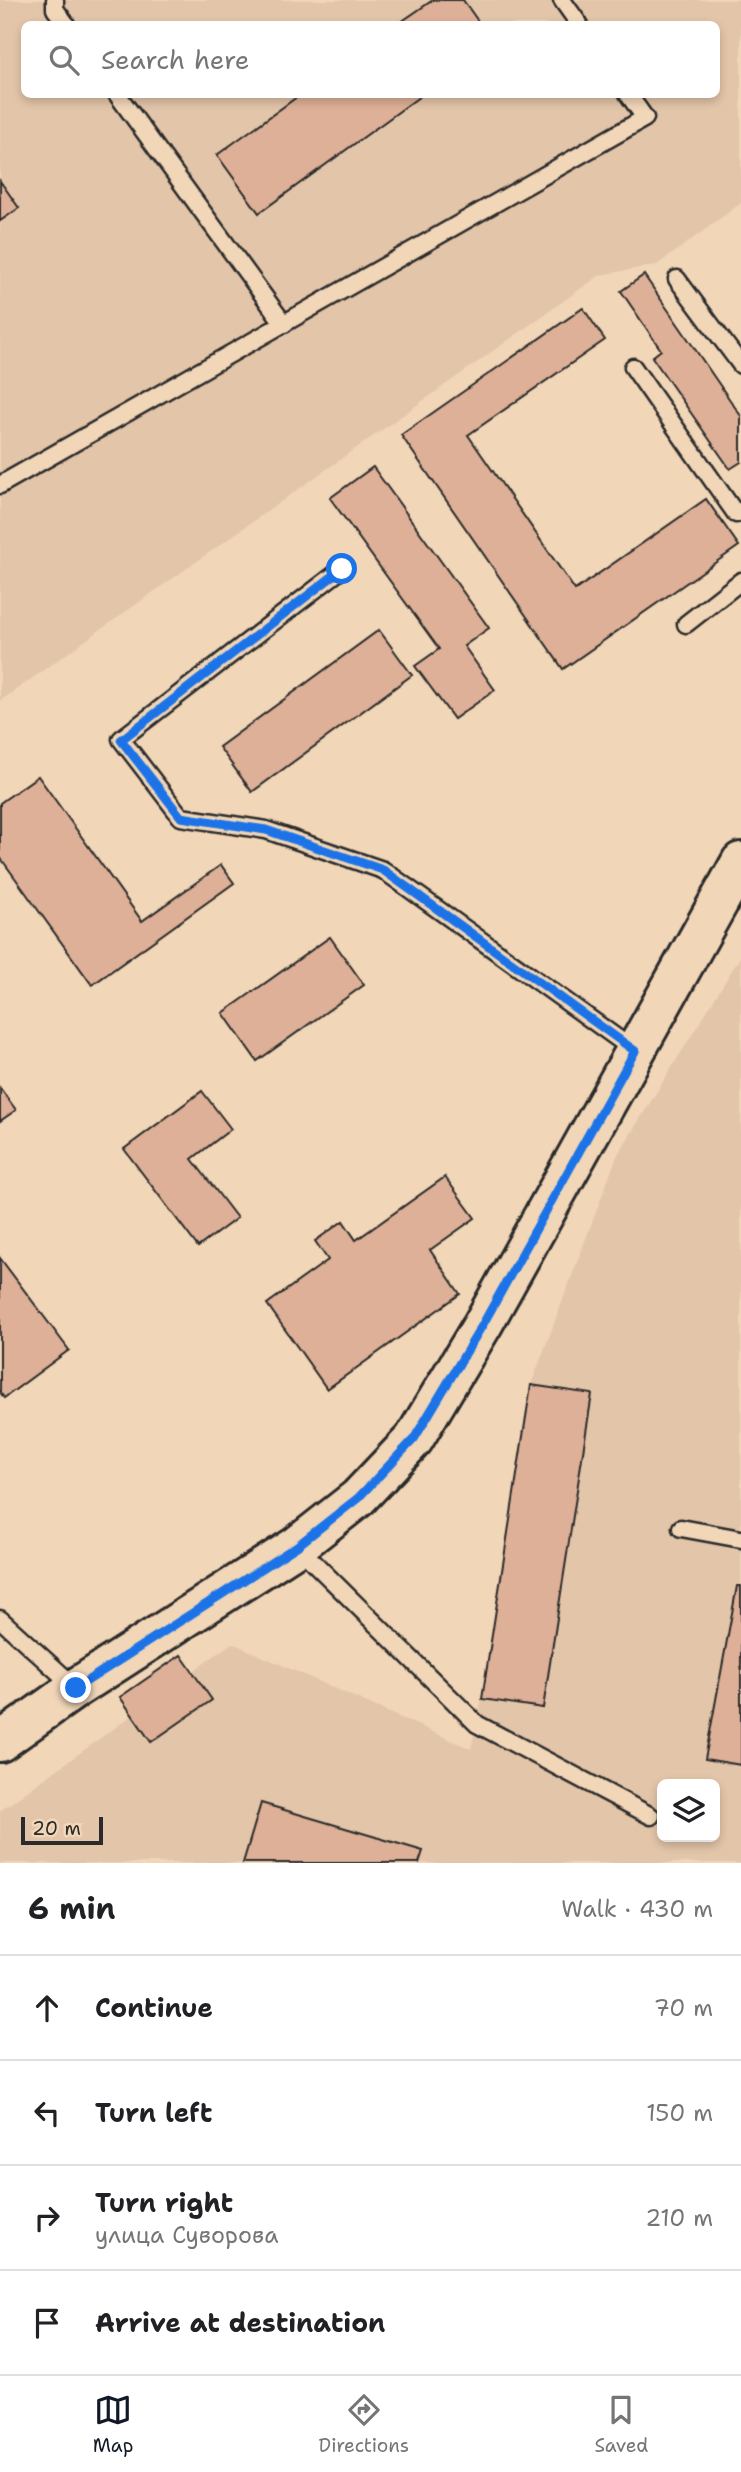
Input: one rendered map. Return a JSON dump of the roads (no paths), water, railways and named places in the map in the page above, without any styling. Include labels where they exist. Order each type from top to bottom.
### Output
[{"type":"street","points":[[0,1742],[76,1688],[297,1546],[358,1498],[414,1439],[483,1324],[741,862]]},
{"type":"lane","points":[[55,0],[55,9],[64,21]]},
{"type":"lane","points":[[562,0],[577,21]]},
{"type":"lane","points":[[120,98],[284,324]]},
{"type":"lane","points":[[0,485],[645,118],[631,98]]},
{"type":"lane","points":[[677,279],[741,365]]},
{"type":"lane","points":[[634,366],[736,514],[741,511]]},
{"type":"lane","points":[[342,569],[121,740],[181,817],[266,830],[383,870],[635,1051]]},
{"type":"lane","points":[[686,624],[741,581]]},
{"type":"lane","points":[[681,1528],[741,1539]]},
{"type":"lane","points":[[297,1546],[477,1724],[651,1816]]},
{"type":"lane","points":[[0,1619],[76,1688]]}]
